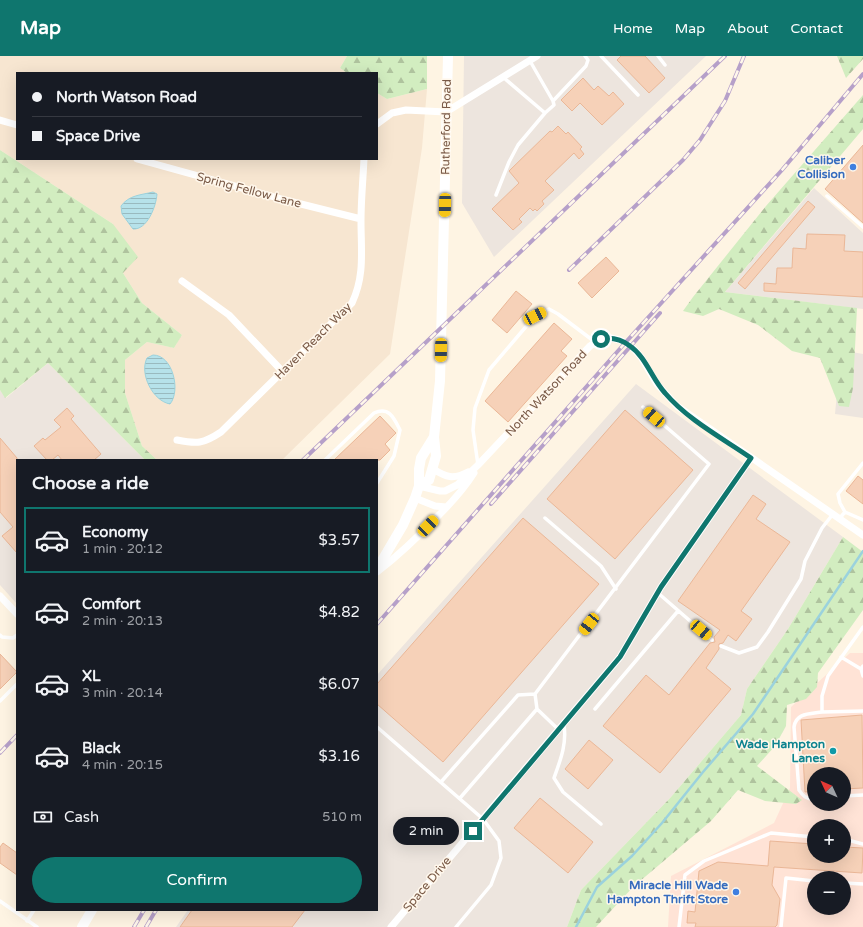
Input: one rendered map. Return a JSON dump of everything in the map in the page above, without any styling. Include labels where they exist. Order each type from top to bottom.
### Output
[{"type":"street","name":"Rutherford Road","points":[[420,486],[429,480],[436,456],[434,437],[440,381],[448,56]]},
{"type":"street","points":[[378,123],[392,113],[406,110],[446,112],[538,56]]},
{"type":"street","points":[[0,120],[16,125]]},
{"type":"street","name":"Spring Fellow Lane","points":[[141,160],[284,200],[361,219]]},
{"type":"street","name":"Haven Reach Way","points":[[177,440],[195,444],[208,441],[221,432],[352,303],[359,287],[361,273],[361,219],[364,160]]},
{"type":"street","points":[[182,281],[229,315],[283,372]]},
{"type":"street","name":"North Watson Road","points":[[420,486],[445,491],[457,485],[478,466],[595,342],[611,338],[620,340],[631,346],[641,357],[657,384],[677,406],[863,535]]},
{"type":"street","name":"Rutherford Road","points":[[378,567],[403,525],[415,498],[420,486],[419,469],[421,458],[434,437]]},
{"type":"street","name":"Space Drive","points":[[391,927],[620,657],[658,593],[751,458]]},
{"type":"street","name":"North Watson Road","points":[[433,469],[446,477],[454,478],[478,466]]},
{"type":"street","name":"North Watson Road","points":[[378,571],[404,551],[466,487],[478,466]]},
{"type":"street","points":[[415,498],[435,506],[446,507]]},
{"type":"street","points":[[0,596],[16,613]]},
{"type":"street","points":[[82,927],[91,911]]},
{"type":"lane","points":[[553,101],[586,66],[588,60],[585,56]]},
{"type":"lane","points":[[601,56],[638,95]]},
{"type":"lane","points":[[658,56],[665,65]]},
{"type":"lane","points":[[496,194],[509,162],[518,145],[545,113],[554,105],[530,61]]},
{"type":"lane","points":[[504,78],[545,113]]},
{"type":"lane","points":[[827,196],[863,227]]},
{"type":"lane","points":[[478,466],[474,430],[475,408],[489,370],[535,316],[549,309],[595,342]]},
{"type":"lane","points":[[601,824],[563,792],[554,778],[562,757],[565,734],[561,727],[537,709],[535,694],[616,589],[709,464],[643,407]]},
{"type":"lane","points":[[325,459],[374,413],[381,410],[387,411],[400,430],[394,456],[378,481]]},
{"type":"lane","points":[[863,463],[861,468],[838,494],[840,503],[845,512],[863,520]]},
{"type":"lane","points":[[839,519],[845,512]]},
{"type":"lane","points":[[721,646],[739,653],[758,647],[801,579],[804,562],[822,528],[833,514]]},
{"type":"lane","points":[[545,518],[601,566],[616,589]]},
{"type":"lane","points":[[658,593],[712,640]]},
{"type":"lane","points":[[595,709],[678,611]]},
{"type":"lane","points":[[822,712],[824,685],[841,657],[863,627]]},
{"type":"lane","points":[[0,635],[2,637],[13,638],[16,636]]},
{"type":"lane","points":[[841,657],[862,668],[863,676]]},
{"type":"lane","points":[[0,701],[16,685]]},
{"type":"lane","points":[[441,782],[518,696],[535,694]]},
{"type":"lane","points":[[460,798],[537,709]]},
{"type":"lane","points":[[807,798],[803,796],[799,790],[794,727],[795,722],[801,715],[822,712],[863,711]]},
{"type":"lane","points":[[378,728],[483,819],[499,841],[501,858],[492,885],[456,927]]},
{"type":"lane","points":[[851,796],[863,795]]},
{"type":"lane","points":[[679,927],[684,874],[704,861],[771,833],[807,836]]},
{"type":"lane","points":[[851,841],[863,844]]},
{"type":"lane","points":[[781,927],[786,878],[807,880]]},
{"type":"lane","points":[[851,883],[863,884]]},
{"type":"lane","points":[[0,902],[37,927]]},
{"type":"lane","points":[[27,921],[33,911]]},
{"type":"shaded area","points":[[0,56],[347,56],[340,68],[346,72],[16,72],[16,160],[378,160],[378,94],[387,99],[427,89],[422,148],[390,354],[283,459],[156,459],[142,446],[125,393],[125,360],[147,342],[174,348],[182,335],[142,303],[123,273],[113,224],[0,150]]},
{"type":"shaded area","points":[[464,56],[706,56],[494,257],[462,203]]},
{"type":"shaded area","points":[[814,188],[863,233],[863,309],[725,292]]},
{"type":"shaded area","points":[[841,350],[863,354],[863,418],[835,414]]},
{"type":"shaded area","points":[[48,363],[144,459],[16,459],[16,603],[0,585],[0,390],[6,398]]},
{"type":"shaded area","points":[[636,384],[843,537],[788,629],[747,689],[741,715],[671,797],[581,890],[567,927],[176,927],[187,911],[378,911],[378,674]]},
{"type":"shaded area","points":[[850,653],[863,653],[863,927],[668,927],[671,876],[774,823],[790,788],[791,707]]},
{"type":"green space","points":[[347,56],[427,56],[427,89],[387,99],[378,94],[378,72],[346,72],[340,68]]},
{"type":"green space","points":[[837,56],[863,56],[863,59],[846,78]]},
{"type":"green space","points":[[863,95],[863,129],[725,292],[857,308],[853,388],[849,407],[839,406],[820,358],[792,351],[758,325],[719,309],[703,316],[683,311],[766,206]]},
{"type":"green space","points":[[0,150],[113,224],[138,257],[123,273],[142,303],[182,335],[174,348],[147,342],[125,360],[125,393],[142,446],[156,459],[144,459],[48,363],[5,398],[0,390]]},
{"type":"green space","points":[[843,537],[863,552],[863,610],[818,673],[817,687],[806,699],[787,705],[786,726],[775,746],[757,766],[802,800],[796,804],[765,801],[738,790],[711,821],[633,887],[596,927],[567,927],[581,890],[671,797],[741,715],[747,689],[788,629]]},
{"type":"water","points":[[153,192],[157,194],[155,205],[150,217],[143,226],[133,229],[122,214],[121,206],[124,202],[131,198]]},
{"type":"water","points":[[153,355],[166,361],[173,375],[175,391],[170,404],[158,398],[149,386],[146,379],[145,364],[147,358]]},
{"type":"building","points":[[621,56],[645,56],[665,78],[649,93],[617,60]]},
{"type":"building","points":[[583,78],[594,90],[598,86],[609,96],[613,92],[624,104],[602,125],[580,103],[572,111],[561,100]]},
{"type":"building","points":[[558,126],[566,134],[568,132],[582,147],[580,149],[584,154],[579,159],[574,153],[545,181],[554,190],[542,201],[544,204],[537,211],[535,209],[533,211],[530,208],[519,219],[522,222],[513,230],[492,209],[519,183],[509,171],[550,131],[552,132]]},
{"type":"building","name":"Caliber Collision","points":[[863,145],[863,223],[825,189]]},
{"type":"building","points":[[808,201],[815,207],[745,289],[738,283]]},
{"type":"building","points":[[807,234],[845,235],[844,251],[863,252],[863,297],[764,291],[764,283],[776,284],[777,268],[792,268],[793,248],[806,249]]},
{"type":"building","points":[[606,257],[619,271],[592,298],[578,283]]},
{"type":"building","points":[[516,291],[532,304],[507,333],[492,320]]},
{"type":"building","points":[[554,323],[572,339],[561,351],[567,356],[508,422],[485,401]]},
{"type":"building","points":[[67,408],[74,416],[71,419],[101,454],[95,459],[61,459],[58,455],[53,459],[46,459],[34,446],[43,438],[45,440],[61,427],[54,420]]},
{"type":"building","points":[[625,410],[693,470],[615,559],[547,499]]},
{"type":"building","points":[[380,416],[396,433],[385,444],[390,450],[380,460],[335,459]]},
{"type":"building","points":[[0,438],[17,458],[16,552],[2,536],[13,527],[0,512]]},
{"type":"building","points":[[858,476],[863,480],[863,504],[846,491]]},
{"type":"building","points":[[753,495],[766,504],[756,519],[790,542],[741,611],[752,619],[736,641],[728,635],[723,643],[719,644],[719,649],[706,668],[731,689],[660,773],[603,726],[646,675],[669,695],[710,643],[715,642],[714,637],[720,630],[678,601]]},
{"type":"building","points":[[523,518],[599,584],[443,762],[378,705],[378,683]]},
{"type":"building","points":[[0,654],[16,671],[16,673],[0,689]]},
{"type":"building","name":"Wade Hampton Lanes","points":[[862,715],[863,788],[851,789],[851,767],[807,767],[807,792],[805,792],[801,720]]},
{"type":"building","points":[[589,740],[613,760],[588,789],[565,769]]},
{"type":"building","points":[[540,798],[593,842],[568,873],[514,828]]},
{"type":"building","name":"Miracle Hill Wade Hampton Thrift Store","points":[[770,841],[807,844],[807,863],[851,863],[851,847],[863,848],[862,873],[851,872],[851,871],[774,867],[772,885],[780,899],[777,925],[775,927],[695,927],[696,923],[687,923],[688,911],[695,912],[699,871],[718,862],[768,866]]},
{"type":"building","points":[[3,843],[16,852],[16,874],[0,863],[0,847]]},
{"type":"building","points":[[191,911],[304,911],[292,927],[180,927]]},
{"type":"waterway","points":[[576,927],[597,887],[632,856],[662,823],[703,772],[753,714],[863,551]]},
{"type":"railway","points":[[304,459],[725,56]]},
{"type":"railway","points":[[569,270],[683,160],[700,140],[725,101],[744,56]]},
{"type":"railway","points":[[378,623],[625,343],[782,170],[863,74]]},
{"type":"railway","points":[[491,504],[660,313]]},
{"type":"railway","points":[[0,753],[16,736]]},
{"type":"railway","points":[[134,927],[143,911]]},
{"type":"railway","points":[[146,927],[155,911]]},
{"type":"place","name":"Caliber Collision","points":[[853,167]]},
{"type":"place","name":"Wade Hampton Lanes","points":[[833,751]]},
{"type":"place","name":"Miracle Hill Wade Hampton Thrift Store","points":[[736,892]]},
{"type":"route","points":[[473,831],[620,657],[630,643],[661,587],[751,458],[709,430],[677,406],[657,384],[641,357],[631,346],[620,340],[611,338],[601,339]]}]
